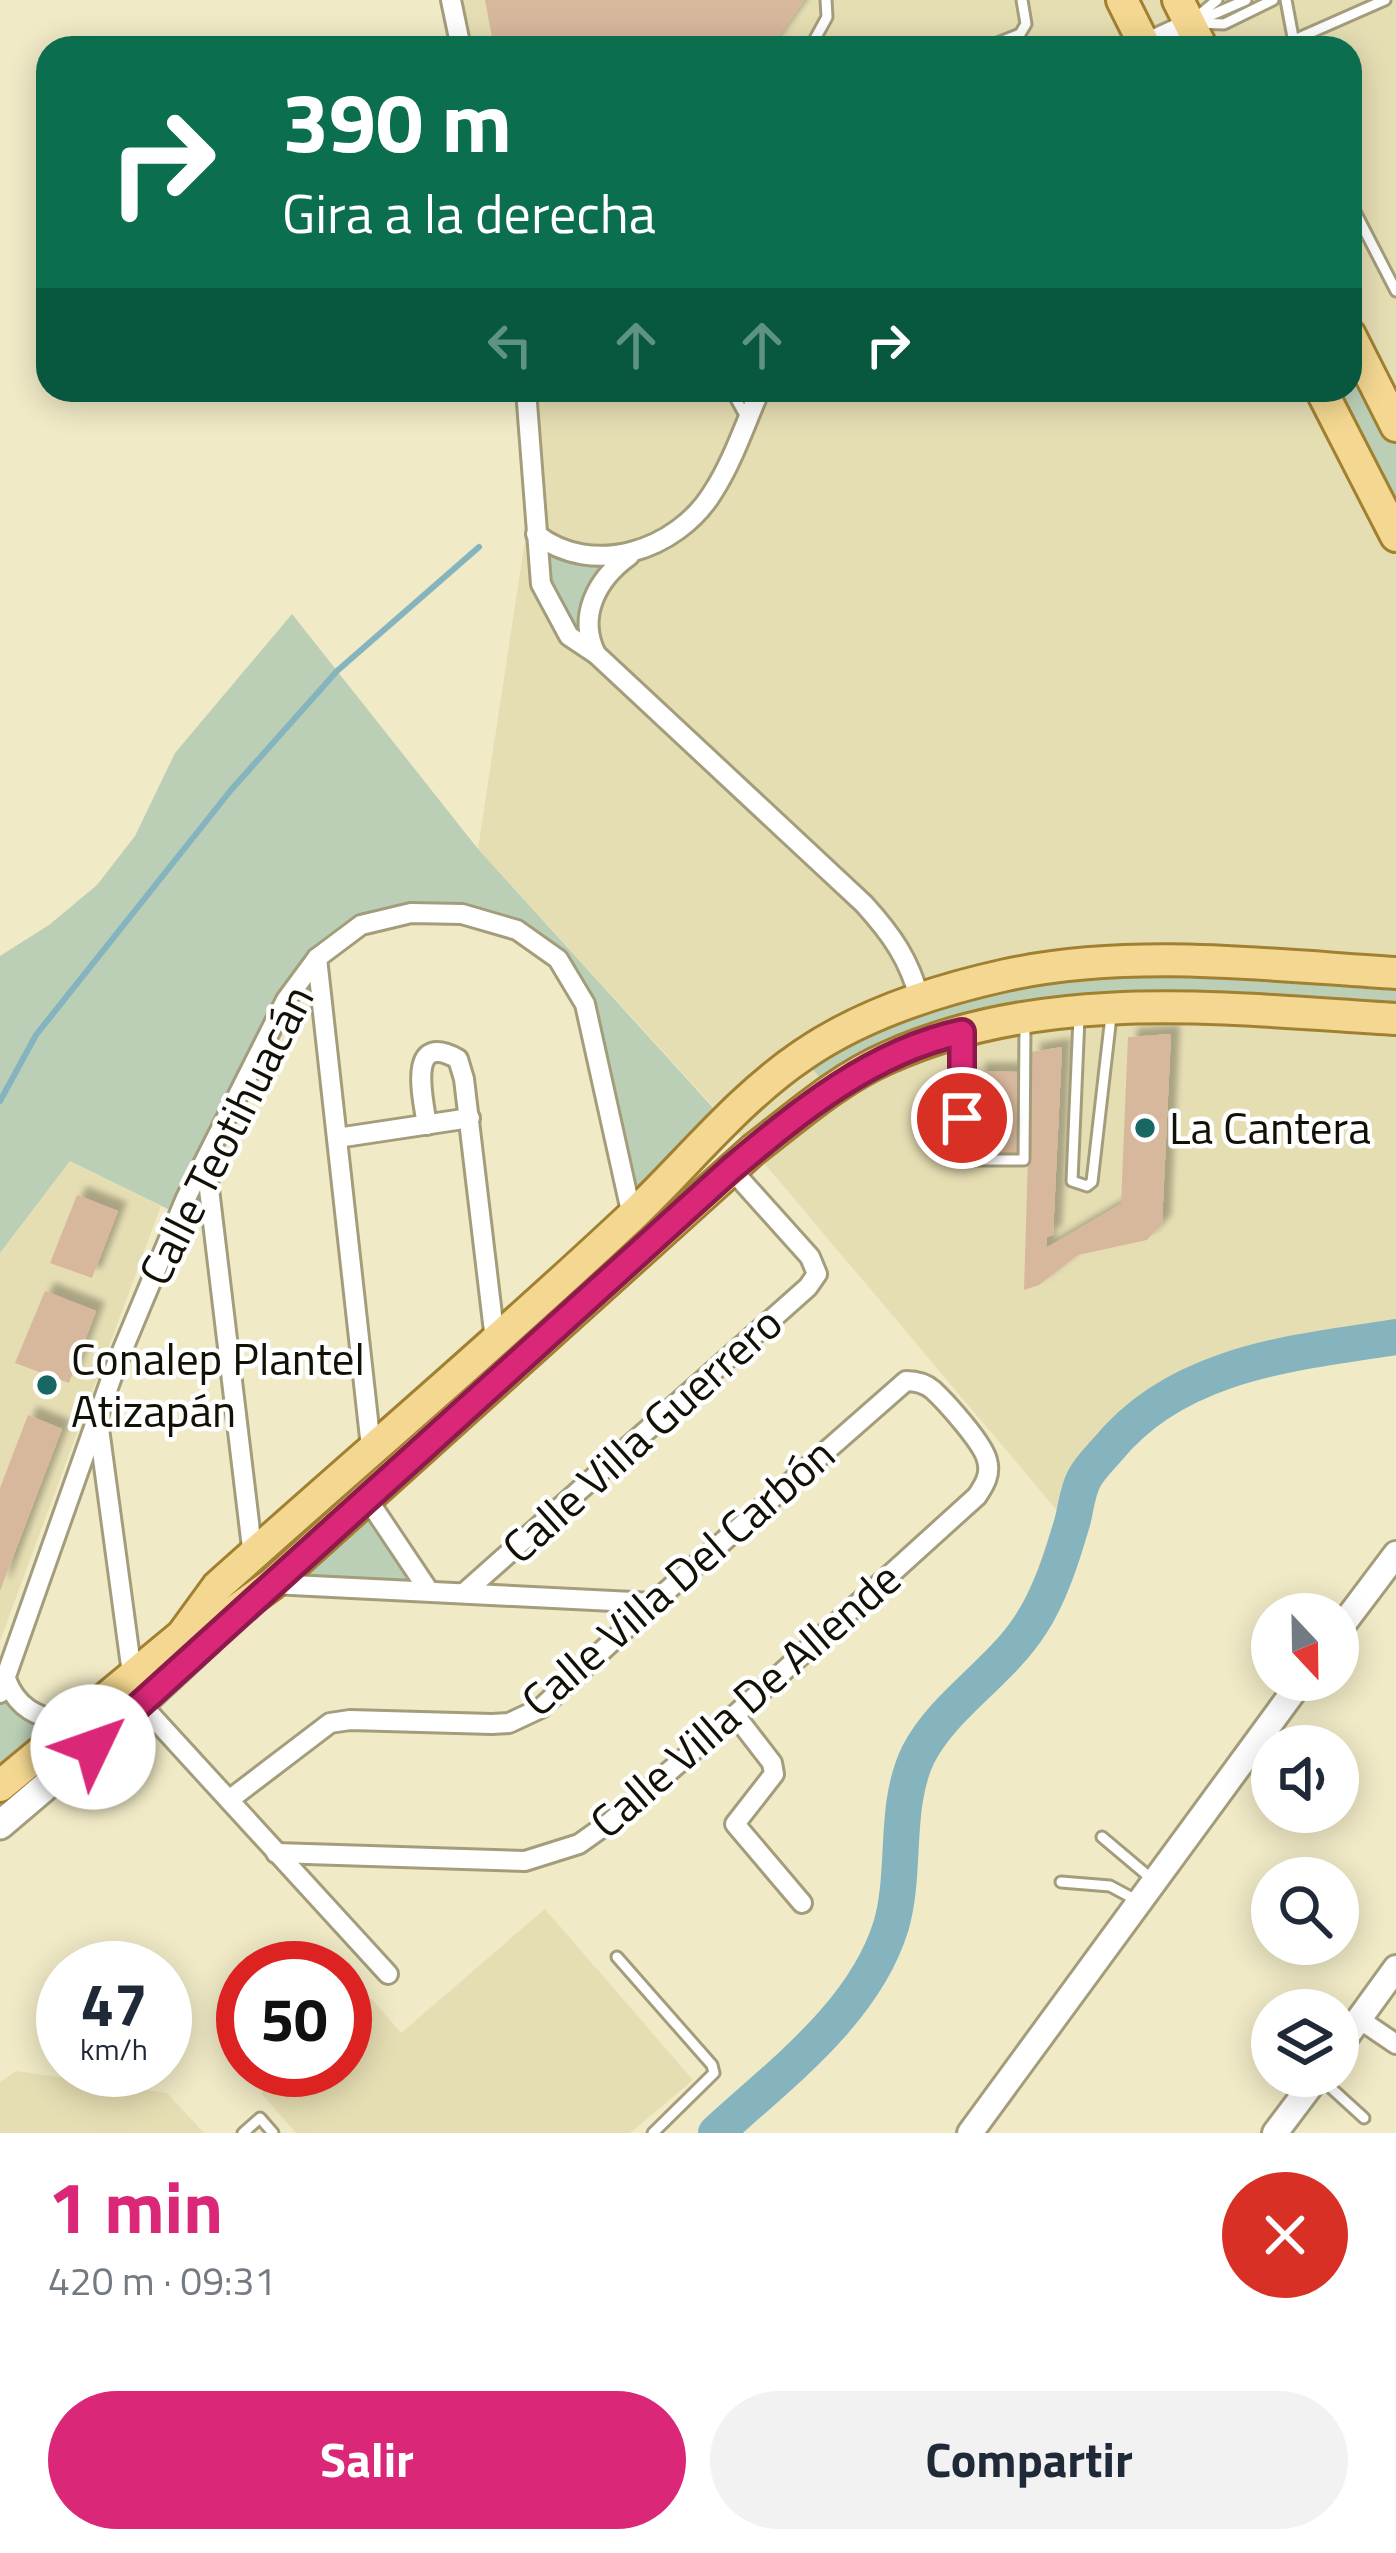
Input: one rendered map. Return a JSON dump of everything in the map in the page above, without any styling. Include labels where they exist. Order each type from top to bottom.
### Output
[{"type":"main road","points":[[1122,0],[1137,36]]},
{"type":"main road","points":[[1362,359],[1396,426]]},
{"type":"main road","points":[[1327,402],[1396,536]]},
{"type":"main road","points":[[0,1775],[66,1724],[632,1216],[726,1122],[813,1050],[920,1000],[1004,975],[1070,964],[1164,962],[1396,974]]},
{"type":"main road","points":[[0,1825],[141,1704],[731,1169],[837,1085],[888,1057],[962,1032],[1079,1012],[1267,1011],[1396,1019]]},
{"type":"main road","points":[[871,1020],[888,1057]]},
{"type":"main road","points":[[813,1050],[837,1085]]},
{"type":"main road","points":[[0,1801],[185,1640],[218,1587]]},
{"type":"main road","points":[[0,1786],[185,1640],[238,1612]]},
{"type":"street","points":[[451,0],[458,36]]},
{"type":"street","points":[[1160,36],[1193,18]]},
{"type":"street","points":[[527,402],[541,584],[569,636],[596,654],[864,904],[895,937],[920,1000]]},
{"type":"street","points":[[596,654],[590,641],[592,600],[603,577],[639,549],[685,525],[699,511],[720,480],[755,402]]},
{"type":"street","points":[[536,534],[556,550],[576,556],[610,557],[639,549]]},
{"type":"street","name":"Calle Teotihuacán","points":[[66,1724],[27,1711],[3,1686],[97,1416],[186,1198],[286,1000],[316,958],[361,926],[411,913],[462,914],[517,930],[558,959],[585,1004],[632,1216]]},
{"type":"street","points":[[316,958],[371,1447]]},
{"type":"street","points":[[427,1125],[419,1073],[422,1062],[434,1053],[447,1053],[458,1059],[470,1118],[495,1340]]},
{"type":"street","points":[[337,1138],[470,1118]]},
{"type":"street","points":[[206,1164],[253,1556]]},
{"type":"street","name":"Calle Villa Guerrero","points":[[464,1593],[808,1287],[817,1274],[810,1257],[731,1169]]},
{"type":"street","name":"Calle Villa Del Carbón","points":[[229,1800],[330,1723],[492,1724],[526,1717],[541,1708],[892,1390],[906,1381],[919,1382]]},
{"type":"street","name":"Calle Villa De Allende","points":[[276,1853],[525,1861],[579,1844],[610,1822],[977,1496],[987,1481],[988,1463],[982,1448],[932,1390],[919,1382]]},
{"type":"street","points":[[97,1416],[131,1666]]},
{"type":"street","points":[[368,1500],[429,1591]]},
{"type":"street","points":[[1359,1603],[1396,1554]]},
{"type":"street","points":[[272,1584],[653,1603]]},
{"type":"street","points":[[970,2133],[1286,1701]]},
{"type":"street","points":[[141,1704],[388,1975]]},
{"type":"street","points":[[734,1715],[772,1763],[774,1774],[735,1824],[802,1903]]},
{"type":"street","points":[[1396,1968],[1359,2019],[1396,2044]]},
{"type":"street","points":[[1275,2133],[1302,2097]]},
{"type":"lane","points":[[816,36],[826,17],[826,0]]},
{"type":"lane","points":[[1016,36],[1026,24],[1022,0]]},
{"type":"lane","points":[[1193,18],[1217,0]]},
{"type":"lane","points":[[1193,18],[1246,0]]},
{"type":"lane","points":[[1193,18],[1224,24],[1273,0]]},
{"type":"lane","points":[[1286,0],[1293,36]]},
{"type":"lane","points":[[1311,36],[1385,0]]},
{"type":"lane","points":[[1362,225],[1396,291]]},
{"type":"lane","points":[[737,402],[747,420]]},
{"type":"lane","points":[[1079,1012],[1072,1181],[1088,1186],[1112,1010]]},
{"type":"lane","points":[[962,1032],[963,1160],[1024,1160],[1025,1019]]},
{"type":"lane","points":[[1076,1108],[1101,1110]]},
{"type":"lane","points":[[65,1771],[86,1793]]},
{"type":"lane","points":[[1102,1838],[1153,1880]]},
{"type":"lane","points":[[1061,1882],[1110,1886],[1138,1901]]},
{"type":"lane","points":[[617,1957],[714,2073],[653,2133]]},
{"type":"lane","points":[[1341,2097],[1364,2118]]},
{"type":"lane","points":[[243,2133],[260,2118],[273,2133]]},
{"type":"shaded area","points":[[451,0],[1396,0],[1396,1337],[1282,1355],[1223,1371],[1173,1392],[1124,1430],[1084,1478],[1071,1527],[753,1150],[478,849],[533,487],[527,402],[1362,402],[1362,36],[458,36]]},
{"type":"shaded area","name":"Conalep Plantel Atizapán","points":[[70,1161],[161,1206],[0,1641],[0,1253]]},
{"type":"shaded area","points":[[545,1909],[693,2080],[630,2133],[296,2133],[264,2097],[372,2097],[372,1999],[401,2033]]},
{"type":"shaded area","points":[[16,2071],[36,2074],[36,2097],[171,2097],[204,2133],[0,2133],[0,2082]]},
{"type":"green space","points":[[1362,360],[1396,427],[1396,536],[1327,402],[1362,402]]},
{"type":"green space","points":[[536,534],[601,557],[612,568],[589,641],[569,636],[541,584]]},
{"type":"green space","points":[[292,614],[478,849],[726,1122],[632,1216],[594,1043],[558,959],[462,914],[361,925],[317,958],[180,1215],[70,1161],[0,1253],[0,956],[49,925],[97,885],[135,836],[175,753]]},
{"type":"green space","points":[[1396,971],[1396,1019],[1053,1013],[829,1090],[802,1055],[1004,975]]},
{"type":"green space","points":[[368,1500],[429,1591],[272,1584]]},
{"type":"green space","points":[[0,1693],[66,1724],[0,1776]]},
{"type":"building","points":[[485,0],[804,0],[778,36],[492,36]]},
{"type":"building","name":"La Cantera","points":[[1171,1034],[1162,1224],[1147,1240],[1078,1255],[1039,1285],[1024,1290],[1031,1052],[1062,1047],[1053,1235],[1047,1237],[1046,1248],[1121,1204],[1128,1037]]},
{"type":"building","points":[[976,1071],[1022,1072],[1017,1154],[973,1154]]},
{"type":"building","points":[[77,1195],[118,1211],[92,1278],[50,1263]]},
{"type":"building","points":[[45,1291],[96,1311],[69,1383],[15,1363]]},
{"type":"building","points":[[28,1415],[62,1429],[0,1591],[0,1488]]},
{"type":"waterway","points":[[0,1101],[36,1035],[231,790],[337,671],[479,547]]},
{"type":"waterway","points":[[716,2133],[841,2014],[878,1957],[896,1905],[905,1796],[918,1755],[942,1720],[1031,1624],[1060,1562],[1082,1484],[1094,1464],[1135,1421],[1202,1380],[1277,1357],[1396,1337]]},
{"type":"place","name":"La Cantera","points":[[1145,1128]]},
{"type":"place","name":"Conalep Plantel Atizapán","points":[[47,1385]]},
{"type":"route","points":[[93,1747],[731,1169],[837,1085],[888,1057],[962,1032],[962,1118]]}]
